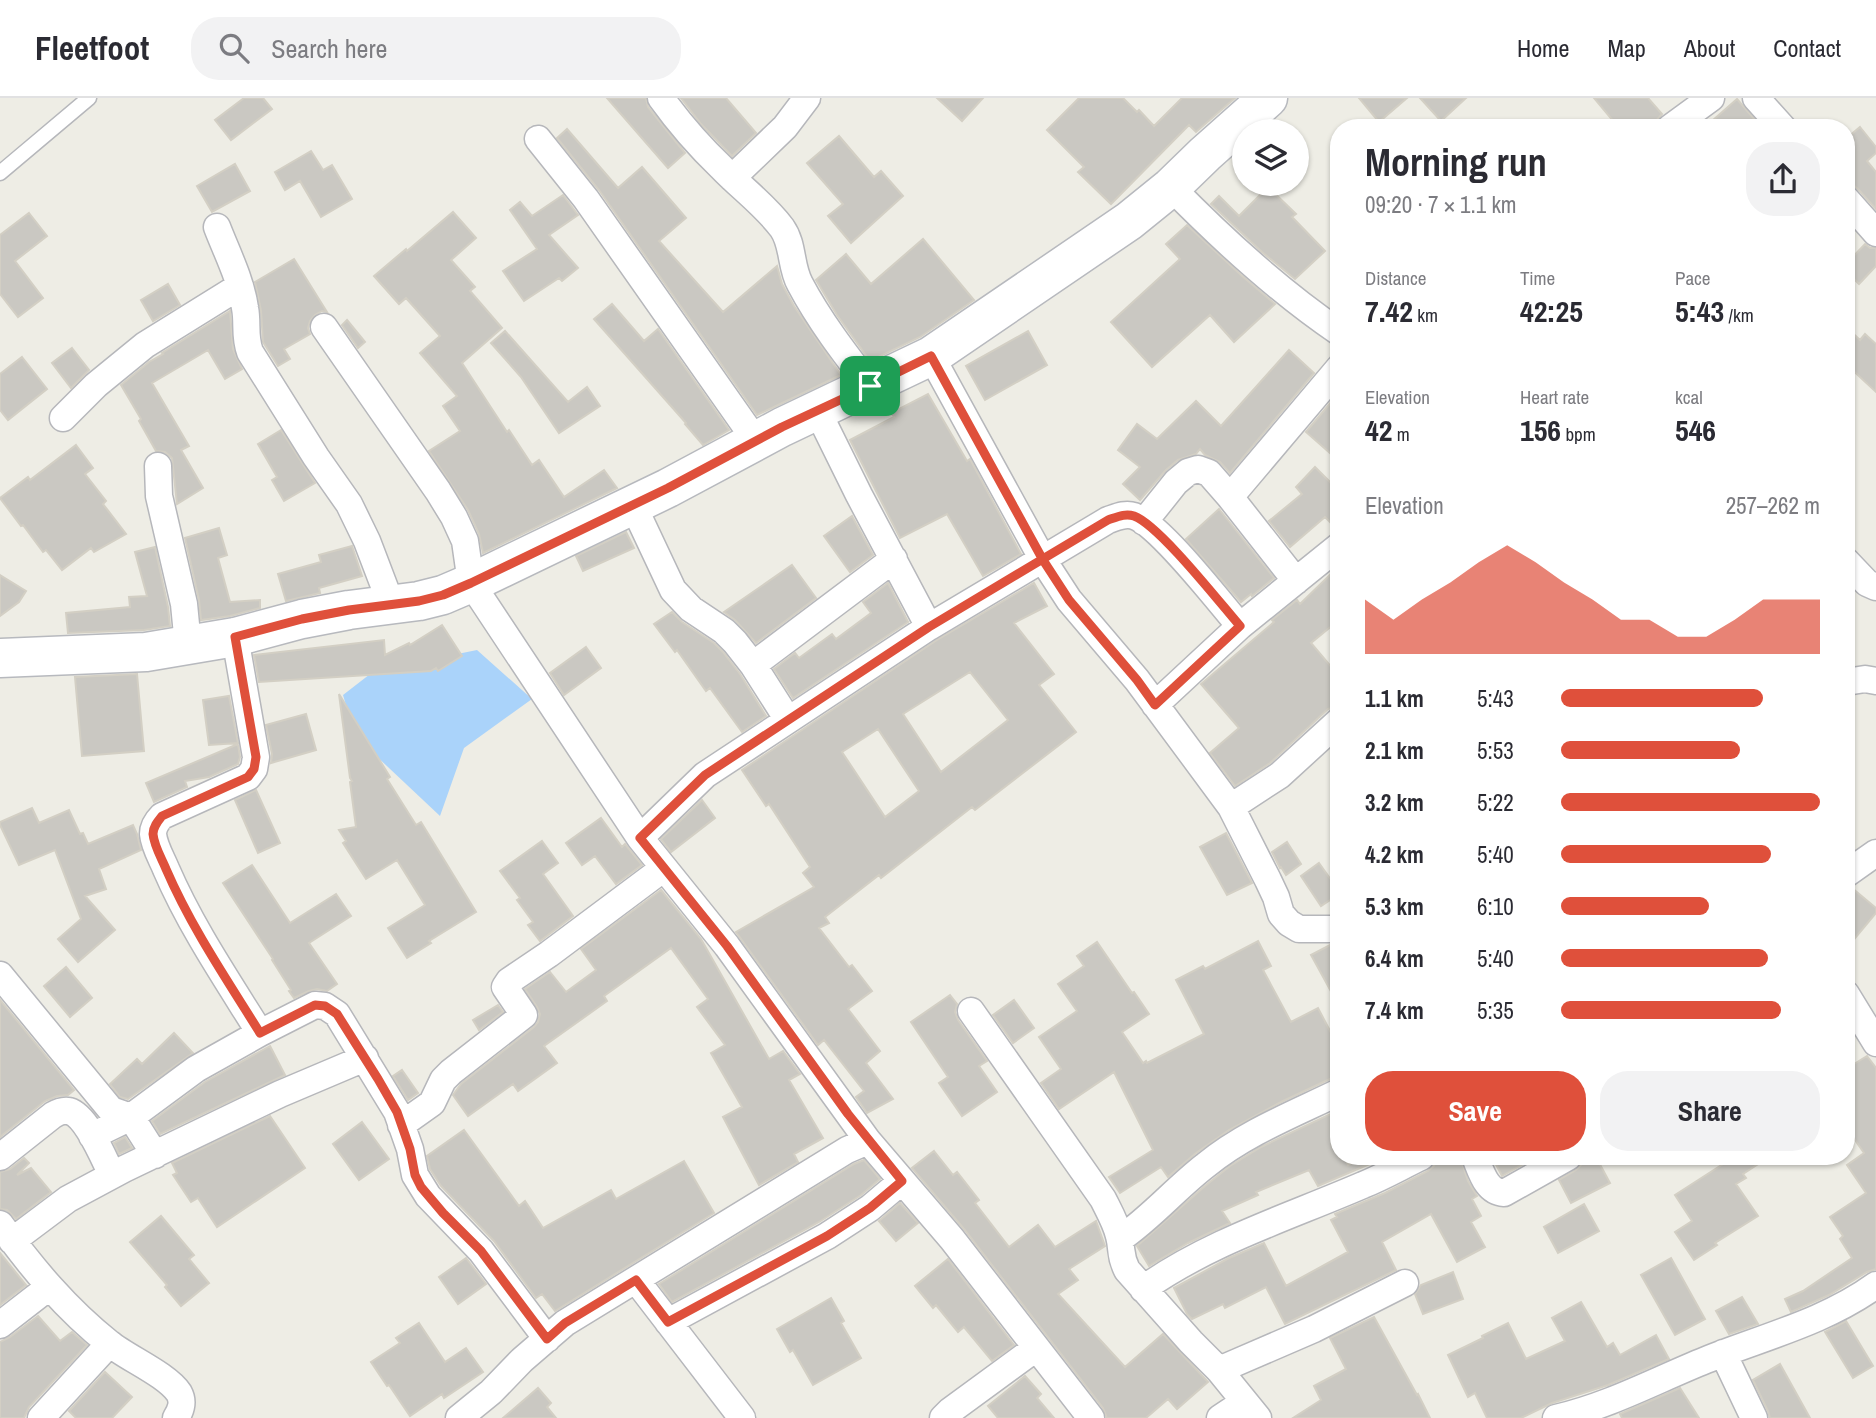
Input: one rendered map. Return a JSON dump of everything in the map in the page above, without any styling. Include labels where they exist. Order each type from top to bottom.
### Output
[{"type":"main road","points":[[0,658],[146,652],[235,637],[349,610],[419,601],[443,595],[471,583],[931,356],[1119,228],[1171,187],[1254,102]]},
{"type":"street","points":[[661,98],[685,130],[763,206],[784,232],[790,246],[793,271],[800,285],[870,386]]},
{"type":"street","points":[[732,178],[785,127],[807,98]]},
{"type":"street","points":[[1682,119],[1711,98]]},
{"type":"street","points":[[1756,98],[1775,119]]},
{"type":"street","points":[[538,139],[586,199],[755,441]]},
{"type":"street","points":[[1171,187],[1261,273],[1330,325]]},
{"type":"street","points":[[1855,209],[1876,233]]},
{"type":"street","points":[[217,227],[240,286],[246,309],[246,340],[250,352],[349,504],[367,541],[391,604]]},
{"type":"street","points":[[63,418],[96,385],[145,345],[240,286]]},
{"type":"street","points":[[324,327],[439,491],[465,541],[471,583],[640,838],[727,946],[868,1141],[951,1239],[1091,1418]]},
{"type":"street","points":[[931,356],[1043,560],[1069,600],[1137,680],[1231,807],[1276,897],[1281,914],[1299,929],[1330,929]]},
{"type":"street","points":[[1230,497],[1330,379]]},
{"type":"street","points":[[817,410],[929,627]]},
{"type":"street","points":[[158,466],[159,496],[180,582],[188,645]]},
{"type":"street","points":[[1144,522],[1176,482],[1188,472],[1198,470],[1209,473],[1296,581]]},
{"type":"street","points":[[633,505],[673,590],[691,609],[724,631],[735,642],[788,720]]},
{"type":"street","points":[[640,838],[705,775],[929,627],[1119,516],[1137,517],[1144,522],[1168,544],[1240,626]]},
{"type":"street","points":[[1155,705],[1240,626],[1330,554]]},
{"type":"street","points":[[753,665],[894,559]]},
{"type":"street","points":[[1855,570],[1867,583],[1876,587]]},
{"type":"street","points":[[235,637],[256,757],[254,769],[248,777],[162,816],[153,831],[154,841],[176,893],[260,1033]]},
{"type":"street","points":[[1855,680],[1876,681]]},
{"type":"street","points":[[1231,807],[1280,775],[1330,728]]},
{"type":"street","points":[[1855,868],[1876,853]]},
{"type":"street","points":[[401,1125],[432,1103],[443,1080],[451,1072],[524,1015],[505,987],[509,981],[664,868]]},
{"type":"street","points":[[0,975],[111,1110],[131,1117],[155,1155]]},
{"type":"street","points":[[92,1136],[131,1117],[196,1069],[260,1033],[315,1005],[325,1006],[337,1014],[388,1096],[410,1149],[415,1175],[421,1187],[481,1251],[547,1339]]},
{"type":"street","points":[[1855,1009],[1876,1043]]},
{"type":"street","points":[[971,1011],[1114,1218],[1120,1239],[1121,1257],[1127,1270],[1219,1370],[1251,1410],[1220,1418]]},
{"type":"street","points":[[176,1418],[182,1402],[170,1384],[110,1344],[59,1299],[29,1265],[6,1233],[112,1175],[280,1094],[365,1058]]},
{"type":"street","points":[[1120,1239],[1138,1227],[1198,1172],[1227,1150],[1330,1096]]},
{"type":"street","points":[[0,1157],[52,1115],[68,1111],[83,1122],[112,1175]]},
{"type":"street","points":[[459,1418],[565,1323],[847,1150],[868,1141]]},
{"type":"street","points":[[1143,1289],[1187,1261],[1405,1165]]},
{"type":"street","points":[[1479,1165],[1490,1188],[1504,1193],[1554,1165]]},
{"type":"street","points":[[668,1322],[827,1236],[870,1208],[902,1181]]},
{"type":"street","points":[[636,1280],[742,1418]]},
{"type":"street","points":[[1219,1370],[1314,1329],[1405,1283]]},
{"type":"street","points":[[1556,1418],[1601,1406],[1723,1353],[1813,1320],[1848,1303],[1876,1285]]},
{"type":"street","points":[[0,1325],[49,1287]]},
{"type":"street","points":[[41,1418],[110,1344]]},
{"type":"street","points":[[943,1418],[973,1409],[1036,1348]]},
{"type":"street","points":[[1723,1353],[1754,1418]]},
{"type":"lane","points":[[0,173],[89,98]]},
{"type":"water","points":[[477,650],[532,699],[464,748],[440,816],[355,736],[343,695],[374,671]]},
{"type":"building","points":[[244,98],[263,98],[272,109],[231,140],[215,120]]},
{"type":"building","points":[[607,98],[646,98],[648,107],[685,153],[668,168]]},
{"type":"building","points":[[681,98],[726,98],[756,133],[732,156],[701,124]]},
{"type":"building","points":[[937,98],[983,98],[962,121]]},
{"type":"building","points":[[1079,98],[1123,98],[1154,126],[1182,98],[1235,98],[1196,132],[1189,125],[1111,204],[1078,172],[1084,167],[1047,130]]},
{"type":"building","points":[[1359,98],[1407,98],[1382,119],[1376,119]]},
{"type":"building","points":[[1420,98],[1466,98],[1443,119],[1439,119]]},
{"type":"building","points":[[1594,98],[1648,98],[1662,114],[1658,119],[1612,119]]},
{"type":"building","points":[[1737,99],[1754,119],[1714,119]]},
{"type":"building","points":[[1860,127],[1876,147],[1876,153],[1867,161],[1876,172],[1876,209],[1855,186],[1855,131]]},
{"type":"building","points":[[567,129],[618,188],[642,167],[686,218],[659,241],[723,312],[777,266],[782,284],[794,306],[841,375],[757,415],[599,190],[557,138]]},
{"type":"building","points":[[839,136],[874,177],[881,171],[903,196],[851,243],[828,216],[843,204],[807,163]]},
{"type":"building","points":[[311,151],[323,170],[332,165],[352,199],[321,217],[300,181],[285,190],[275,172]]},
{"type":"building","points":[[235,164],[250,191],[212,212],[197,186]]},
{"type":"building","points":[[563,195],[578,215],[549,235],[578,268],[562,281],[559,278],[524,301],[503,271],[537,249],[510,210],[520,202],[532,216]]},
{"type":"building","points":[[1219,196],[1239,216],[1259,196],[1277,196],[1296,214],[1292,217],[1325,251],[1295,279],[1211,204]]},
{"type":"building","points":[[453,212],[476,238],[451,260],[475,287],[470,291],[502,328],[462,363],[532,465],[539,460],[564,497],[604,470],[617,488],[483,553],[479,534],[468,510],[429,451],[460,431],[443,406],[457,396],[420,353],[440,336],[406,298],[399,304],[374,276]]},
{"type":"building","points":[[29,213],[47,236],[15,261],[43,298],[18,317],[0,294],[0,235]]},
{"type":"building","points":[[1187,225],[1275,304],[1234,342],[1210,315],[1152,367],[1111,322],[1180,259],[1166,244]]},
{"type":"building","points":[[923,239],[974,300],[920,337],[870,361],[816,280],[846,254],[871,284]]},
{"type":"building","points":[[1865,244],[1876,248],[1876,266],[1859,284],[1855,280],[1855,255]]},
{"type":"building","points":[[294,259],[327,312],[322,311],[310,321],[310,334],[284,349],[290,359],[278,366],[263,342],[261,311],[255,282]]},
{"type":"building","points":[[168,284],[180,305],[153,321],[141,300]]},
{"type":"building","points":[[612,304],[644,341],[658,329],[729,430],[703,445],[594,319]]},
{"type":"building","points":[[230,311],[233,349],[242,369],[225,379],[208,350],[152,383],[189,446],[181,450],[203,488],[177,504],[172,458],[165,452],[156,451],[121,385],[162,353]]},
{"type":"building","points":[[347,320],[365,342],[358,348],[342,325]]},
{"type":"building","points":[[505,331],[568,402],[587,387],[600,406],[559,433],[521,377],[491,343]]},
{"type":"building","points":[[1028,331],[1047,365],[985,400],[966,366]]},
{"type":"building","points":[[1865,334],[1876,344],[1876,392],[1855,372],[1855,335],[1860,340]]},
{"type":"building","points":[[72,348],[89,370],[71,388],[52,363]]},
{"type":"building","points":[[1289,350],[1314,373],[1230,473],[1220,462],[1205,455],[1200,449],[1196,454],[1178,460],[1166,470],[1140,500],[1123,484],[1140,467],[1118,450],[1137,424],[1157,439],[1196,401],[1221,426]]},
{"type":"building","points":[[22,357],[47,389],[8,420],[0,410],[0,374]]},
{"type":"building","points":[[928,394],[967,461],[970,459],[1021,554],[983,576],[947,514],[900,538],[850,440],[894,417],[891,413]]},
{"type":"building","points":[[1330,404],[1330,453],[1306,432]]},
{"type":"building","points":[[281,430],[315,483],[284,501],[272,480],[277,477],[258,444]]},
{"type":"building","points":[[76,445],[93,468],[85,474],[106,501],[103,504],[126,534],[94,552],[91,548],[62,570],[46,550],[43,552],[0,498],[28,477],[30,480]]},
{"type":"building","points":[[1315,467],[1330,482],[1330,522],[1325,517],[1290,547],[1269,521],[1302,494],[1296,487]]},
{"type":"building","points":[[1219,509],[1274,578],[1241,602],[1186,539]]},
{"type":"building","points":[[852,516],[873,555],[850,572],[824,536]]},
{"type":"building","points":[[219,528],[227,555],[218,558],[230,602],[260,600],[260,608],[201,620],[185,538]]},
{"type":"building","points":[[626,532],[634,548],[583,571],[576,556]]},
{"type":"building","points":[[352,546],[362,576],[319,588],[320,593],[286,601],[278,574],[321,562],[319,555]]},
{"type":"building","points":[[155,547],[170,626],[144,630],[68,633],[66,613],[130,607],[129,597],[147,596],[135,552]]},
{"type":"building","points":[[792,565],[816,598],[756,643],[724,612]]},
{"type":"building","points":[[0,575],[26,591],[19,602],[0,616]]},
{"type":"building","points":[[1330,575],[1330,627],[1311,643],[1330,665],[1330,708],[1270,763],[1235,786],[1210,753],[1239,728],[1201,684],[1274,622],[1272,620],[1297,600],[1300,604]]},
{"type":"building","points":[[888,583],[908,622],[793,698],[774,669],[795,653],[799,658],[832,634],[836,639],[871,613],[863,602]]},
{"type":"building","points":[[1034,583],[1047,606],[1014,623],[1054,674],[1039,685],[1076,732],[975,810],[972,807],[881,878],[879,875],[825,917],[829,923],[819,928],[849,967],[852,965],[872,991],[848,1009],[880,1051],[866,1063],[893,1099],[867,1113],[856,1097],[864,1091],[824,1040],[818,1045],[736,932],[814,887],[803,873],[810,867],[769,804],[766,806],[742,770],[937,640]],"holes":[[[970,672],[1008,720],[941,772],[903,714]],[[878,729],[919,791],[885,817],[842,752]]]},
{"type":"building","points":[[672,612],[723,652],[766,716],[742,732],[710,688],[706,691],[677,650],[675,652],[654,624]]},
{"type":"building","points":[[442,625],[462,656],[438,671],[436,668],[431,671],[259,682],[254,655],[384,640],[385,655],[409,643],[410,645]]},
{"type":"building","points":[[586,647],[601,668],[564,695],[550,673]]},
{"type":"building","points":[[137,674],[144,751],[82,756],[75,677]]},
{"type":"building","points":[[339,694],[390,777],[387,779],[416,825],[421,822],[476,912],[407,958],[388,928],[425,905],[397,860],[366,879],[343,843],[346,841],[339,830],[356,827]]},
{"type":"building","points":[[229,696],[238,743],[209,745],[203,700]]},
{"type":"building","points":[[306,714],[316,750],[271,763],[272,754],[266,725]]},
{"type":"building","points":[[238,744],[238,764],[209,777],[185,781],[187,787],[154,802],[146,783]]},
{"type":"building","points":[[256,790],[280,843],[258,853],[235,800]]},
{"type":"building","points":[[702,800],[715,818],[671,852],[661,839]]},
{"type":"building","points":[[32,808],[39,823],[69,810],[80,834],[83,833],[88,844],[133,825],[137,834],[141,850],[99,869],[106,889],[85,896],[115,930],[78,962],[58,939],[81,919],[55,850],[19,865],[0,825],[0,822]]},
{"type":"building","points":[[601,818],[622,847],[625,844],[642,865],[616,884],[595,856],[582,865],[566,843]]},
{"type":"building","points":[[1226,833],[1252,883],[1227,895],[1200,847]]},
{"type":"building","points":[[542,841],[558,863],[543,874],[573,916],[540,941],[528,925],[533,922],[517,900],[520,898],[500,871]]},
{"type":"building","points":[[1287,842],[1301,864],[1286,875],[1272,852]]},
{"type":"building","points":[[1319,863],[1330,878],[1330,900],[1321,906],[1301,876]]},
{"type":"building","points":[[252,865],[290,923],[336,894],[351,916],[309,943],[337,984],[327,991],[317,989],[294,998],[273,959],[223,883]]},
{"type":"building","points":[[661,890],[701,939],[769,1059],[783,1051],[800,1074],[789,1080],[823,1138],[794,1154],[798,1162],[759,1185],[723,1117],[742,1107],[711,1053],[725,1045],[697,1007],[708,999],[671,948],[604,996],[607,1001],[544,1046],[557,1063],[518,1091],[513,1084],[468,1116],[453,1095],[461,1084],[538,1022],[540,1014],[525,989],[550,972],[566,992],[596,970],[581,949]]},
{"type":"building","points":[[1855,890],[1876,908],[1876,913],[1855,938]]},
{"type":"building","points":[[1258,941],[1271,966],[1263,970],[1291,1022],[1318,1008],[1330,1031],[1330,1079],[1229,1130],[1168,1177],[1161,1167],[1120,1193],[1109,1177],[1153,1150],[1114,1072],[1059,1109],[1041,1083],[1061,1069],[1039,1037],[1077,1011],[1058,984],[1084,966],[1077,956],[1097,942],[1149,1014],[1122,1032],[1143,1063],[1147,1063],[1204,1034],[1176,980],[1203,966],[1205,969]]},
{"type":"building","points":[[1330,945],[1330,990],[1311,955]]},
{"type":"building","points":[[66,967],[92,998],[70,1017],[44,986]]},
{"type":"building","points":[[950,995],[957,1004],[955,1012],[958,1020],[987,1061],[979,1066],[997,1092],[962,1116],[939,1083],[948,1077],[911,1022]]},
{"type":"building","points":[[0,1000],[74,1090],[68,1095],[45,1101],[0,1137]]},
{"type":"building","points":[[1014,1000],[1034,1028],[1013,1043],[993,1015]]},
{"type":"building","points":[[498,1005],[503,1012],[479,1030],[473,1020]]},
{"type":"building","points":[[174,1033],[193,1053],[128,1099],[120,1097],[110,1084],[137,1059],[142,1064]]},
{"type":"building","points":[[270,1046],[285,1075],[160,1134],[152,1121],[205,1082]]},
{"type":"building","points":[[1867,1056],[1876,1068],[1876,1269],[1791,1312],[1785,1299],[1803,1291],[1852,1258],[1840,1239],[1843,1236],[1830,1217],[1866,1193],[1847,1165],[1855,1165],[1855,1159],[1864,1153],[1855,1140],[1855,1063]]},
{"type":"building","points":[[402,1070],[418,1093],[408,1100],[393,1076]]},
{"type":"building","points":[[1330,1114],[1330,1165],[1367,1165],[1318,1186],[1309,1170],[1256,1192],[1258,1195],[1222,1211],[1230,1223],[1149,1266],[1137,1246],[1230,1166],[1261,1147]]},
{"type":"building","points":[[270,1116],[305,1168],[217,1227],[198,1198],[191,1202],[173,1175],[177,1173],[172,1163]]},
{"type":"building","points":[[362,1122],[389,1159],[359,1180],[333,1144]]},
{"type":"building","points":[[464,1130],[519,1206],[525,1201],[543,1228],[611,1190],[616,1199],[684,1161],[714,1213],[555,1311],[542,1294],[536,1298],[494,1241],[441,1186],[430,1169],[427,1156]]},
{"type":"building","points":[[125,1137],[132,1148],[119,1154],[114,1143]]},
{"type":"building","points":[[934,1151],[953,1175],[957,1172],[979,1200],[975,1203],[1009,1247],[1038,1225],[1055,1247],[1096,1221],[1105,1246],[1069,1269],[1078,1280],[1058,1294],[1125,1367],[1163,1334],[1208,1382],[1177,1409],[1168,1399],[1146,1418],[1107,1418],[1103,1408],[964,1229],[912,1168]]},
{"type":"building","points":[[24,1158],[29,1163],[17,1175],[31,1168],[51,1192],[16,1219],[7,1210],[0,1209],[0,1172],[10,1169]]},
{"type":"building","points":[[864,1160],[880,1179],[861,1195],[819,1222],[672,1302],[659,1284],[854,1164]]},
{"type":"building","points":[[1463,1165],[1477,1196],[1472,1199],[1481,1216],[1471,1222],[1485,1247],[1457,1262],[1431,1214],[1382,1242],[1396,1270],[1285,1324],[1266,1287],[1225,1308],[1223,1304],[1192,1319],[1187,1314],[1174,1288],[1229,1258],[1264,1243],[1286,1286],[1348,1252],[1331,1220],[1337,1217],[1335,1214],[1385,1193],[1434,1166]]},
{"type":"building","points":[[1496,1165],[1522,1165],[1502,1176]]},
{"type":"building","points":[[1581,1165],[1600,1165],[1610,1183],[1571,1203],[1559,1180]]},
{"type":"building","points":[[1722,1165],[1757,1165],[1743,1174],[1746,1178],[1736,1184],[1758,1216],[1715,1243],[1717,1245],[1694,1260],[1675,1232],[1692,1221],[1675,1195]]},
{"type":"building","points":[[900,1203],[918,1223],[896,1241],[879,1221]]},
{"type":"building","points":[[1584,1204],[1599,1231],[1558,1253],[1544,1227]]},
{"type":"building","points":[[161,1216],[194,1255],[189,1259],[209,1283],[181,1306],[165,1287],[167,1285],[130,1242]]},
{"type":"building","points":[[0,1253],[26,1285],[0,1305]]},
{"type":"building","points":[[466,1258],[486,1284],[458,1304],[439,1277]]},
{"type":"building","points":[[1671,1258],[1705,1319],[1675,1335],[1641,1275]]},
{"type":"building","points":[[948,1259],[1014,1345],[992,1361],[964,1327],[958,1332],[936,1305],[933,1308],[915,1286]]},
{"type":"building","points":[[1453,1272],[1463,1299],[1423,1314],[1415,1294],[1421,1285]]},
{"type":"building","points":[[1742,1297],[1758,1324],[1729,1334],[1716,1311]]},
{"type":"building","points":[[831,1298],[844,1321],[841,1323],[861,1358],[813,1385],[793,1350],[790,1352],[777,1329]]},
{"type":"building","points":[[1581,1302],[1607,1347],[1613,1343],[1620,1355],[1656,1335],[1669,1359],[1608,1385],[1552,1403],[1521,1418],[1487,1418],[1475,1393],[1468,1397],[1448,1355],[1508,1323],[1526,1359],[1565,1341],[1552,1318]]},
{"type":"building","points":[[38,1316],[60,1341],[72,1332],[87,1345],[29,1407],[24,1418],[0,1418],[0,1342]]},
{"type":"building","points":[[1374,1317],[1430,1418],[1293,1418],[1321,1400],[1314,1386],[1346,1369],[1330,1338]]},
{"type":"building","points":[[1846,1321],[1873,1366],[1853,1378],[1825,1332]]},
{"type":"building","points":[[419,1323],[445,1362],[466,1348],[483,1372],[444,1398],[442,1394],[410,1416],[371,1362],[400,1343],[396,1338]]},
{"type":"building","points":[[1780,1364],[1810,1418],[1770,1418],[1753,1380]]},
{"type":"building","points":[[105,1372],[132,1397],[112,1418],[76,1418],[69,1411]]},
{"type":"building","points":[[1025,1376],[1041,1394],[1037,1398],[1054,1418],[998,1418],[988,1406]]},
{"type":"building","points":[[538,1388],[551,1403],[547,1407],[556,1418],[503,1418]]},
{"type":"building","points":[[1680,1388],[1699,1418],[1622,1418],[1620,1414]]},
{"type":"route","points":[[870,386],[782,427],[668,488],[443,595],[302,619],[235,637],[256,757],[254,769],[248,777],[162,816],[153,831],[154,841],[176,893],[260,1033],[315,1005],[325,1006],[337,1014],[397,1112],[421,1187],[481,1251],[547,1339],[565,1323],[636,1280],[668,1322],[827,1236],[870,1208],[902,1181],[868,1141],[727,946],[640,838],[705,775],[929,627],[1043,560],[1108,520],[1119,516],[1137,517],[1162,537],[1240,626],[1155,705],[1069,600],[1043,560],[931,356],[870,386]]}]
